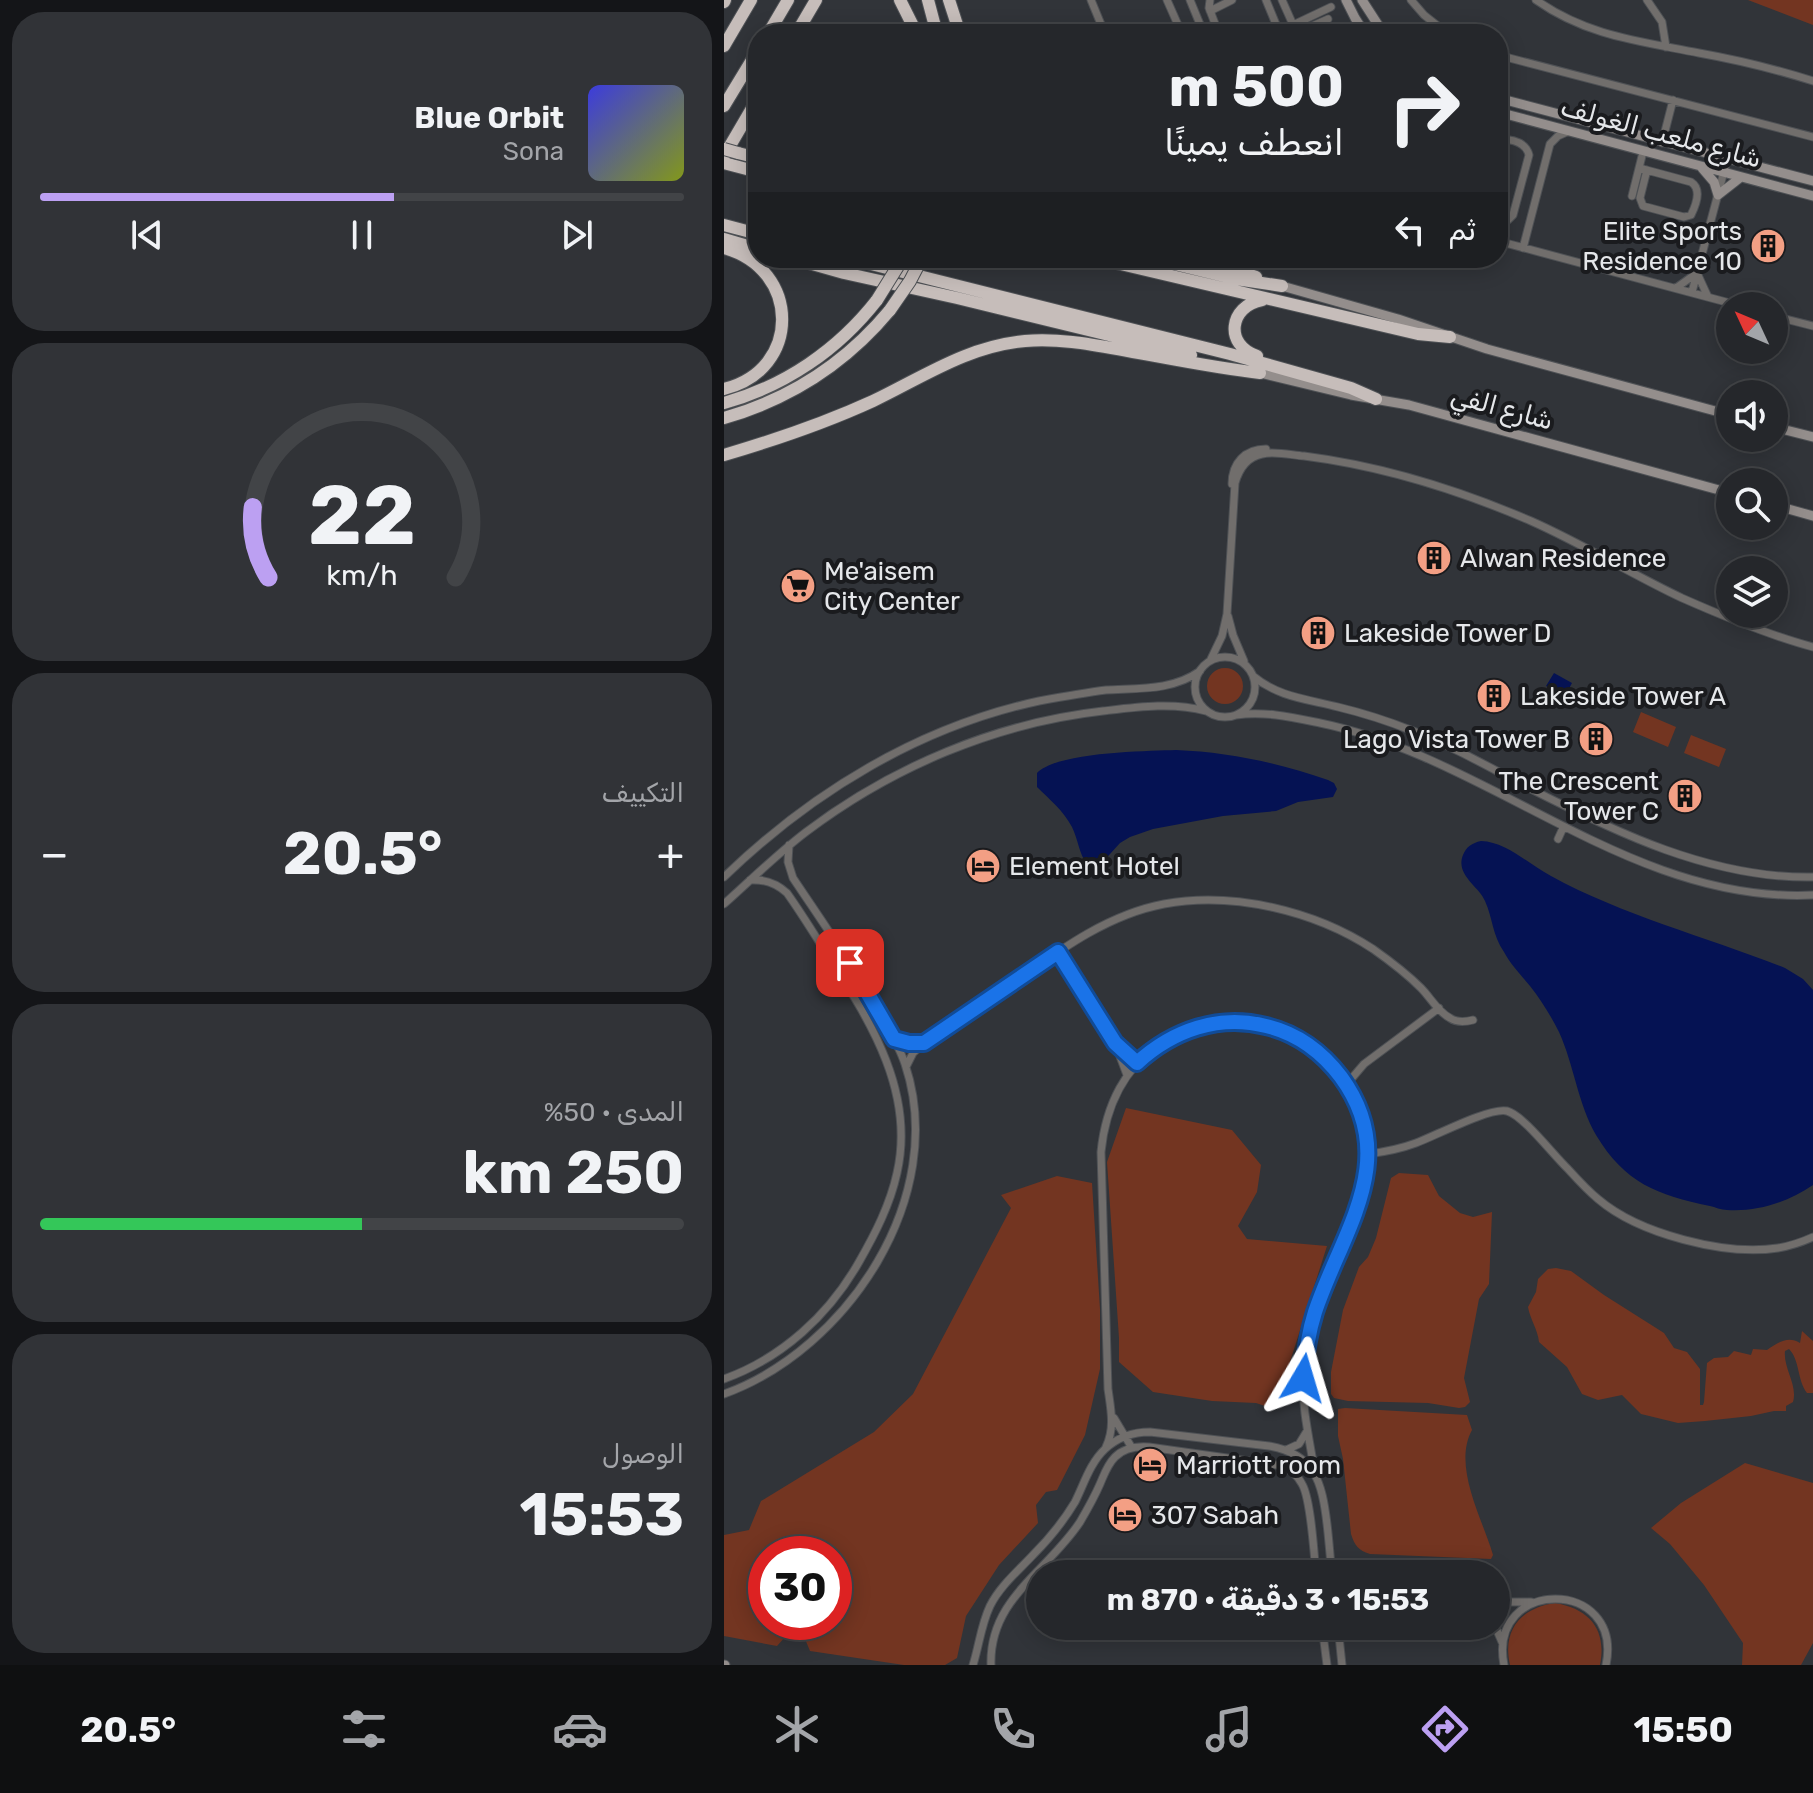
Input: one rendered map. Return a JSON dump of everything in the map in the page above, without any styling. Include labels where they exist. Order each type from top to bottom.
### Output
[{"type":"highway","points":[[724,46],[751,0]]},
{"type":"highway","points":[[774,24],[788,0]]},
{"type":"highway","points":[[802,24],[816,0]]},
{"type":"highway","points":[[900,0],[912,24]]},
{"type":"highway","points":[[928,0],[934,24]]},
{"type":"highway","points":[[949,0],[957,24]]},
{"type":"highway","points":[[724,106],[748,66]]},
{"type":"highway","points":[[724,156],[748,116]]},
{"type":"highway","points":[[744,123],[748,119]]},
{"type":"highway","points":[[724,149],[748,155]]},
{"type":"highway","points":[[724,163],[748,169]]},
{"type":"highway","points":[[724,225],[748,231]]},
{"type":"highway","points":[[726,246],[748,248]]},
{"type":"highway","points":[[726,246],[748,258]]},
{"type":"highway","points":[[724,389],[741,384],[762,368],[777,347],[782,321],[779,296],[772,280],[761,268]]},
{"type":"highway","points":[[826,268],[958,293],[1215,350],[1356,389],[1376,399]]},
{"type":"highway","points":[[879,268],[958,293],[1260,373]]},
{"type":"highway","points":[[724,403],[765,388],[810,363],[848,332],[877,300],[897,268]]},
{"type":"highway","points":[[724,418],[770,403],[815,378],[856,347],[890,310],[917,268]]},
{"type":"highway","points":[[1136,268],[1418,334],[1450,337]]},
{"type":"highway","points":[[1191,268],[1282,286]]},
{"type":"highway","points":[[1229,268],[1282,286]]},
{"type":"highway","points":[[1269,300],[1254,302],[1242,310],[1235,323],[1236,337],[1247,353],[1284,369]]},
{"type":"highway","points":[[724,455],[823,422],[959,358],[1008,343],[1042,340],[1080,343],[1260,373]]},
{"type":"street","points":[[1091,0],[1101,24]]},
{"type":"street","points":[[1167,0],[1178,24]]},
{"type":"street","points":[[1193,0],[1200,24]]},
{"type":"street","points":[[1210,0],[1208,5],[1215,24]]},
{"type":"street","points":[[1210,11],[1232,0]]},
{"type":"street","points":[[1266,0],[1275,24]]},
{"type":"street","points":[[1282,0],[1293,24]]},
{"type":"street","points":[[1346,0],[1359,24]]},
{"type":"street","points":[[1362,0],[1378,24]]},
{"type":"street","points":[[1411,0],[1435,24]]},
{"type":"street","points":[[1536,0],[1562,17],[1604,34],[1748,62],[1813,81]]},
{"type":"street","points":[[1647,0],[1662,22],[1666,47]]},
{"type":"street","points":[[1298,24],[1331,7]]},
{"type":"street","points":[[1317,24],[1328,19]]},
{"type":"street","points":[[1508,58],[1813,137]]},
{"type":"street","points":[[1662,143],[1673,100]]},
{"type":"street","name":"شارع ملعب الغولف","points":[[1508,101],[1813,181]]},
{"type":"street","points":[[1508,112],[1520,114],[1526,106]]},
{"type":"street","name":"شارع ملعب الغولف","points":[[1508,114],[1813,196]]},
{"type":"street","points":[[1523,248],[1550,144],[1542,125]]},
{"type":"street","points":[[1550,144],[1567,132]]},
{"type":"street","points":[[1508,141],[1523,144],[1529,152],[1512,217],[1508,219]]},
{"type":"street","points":[[1643,152],[1640,198],[1643,206],[1684,217],[1691,215],[1698,191],[1696,185],[1643,169]]},
{"type":"street","points":[[1692,292],[1727,160]]},
{"type":"street","points":[[1700,166],[1714,182],[1718,195]]},
{"type":"street","points":[[1632,196],[1643,169]]},
{"type":"street","points":[[1718,195],[1741,177]]},
{"type":"street","points":[[1519,191],[1537,196]]},
{"type":"street","points":[[1508,244],[1716,299]]},
{"type":"street","points":[[1676,288],[1697,273]]},
{"type":"street","points":[[1697,273],[1708,297]]},
{"type":"street","name":"شارع الفي","points":[[1282,286],[1450,337],[1716,411]]},
{"type":"street","points":[[1788,320],[1813,326]]},
{"type":"street","name":"شارع الفي","points":[[1260,373],[1351,395],[1409,405],[1716,489]]},
{"type":"street","points":[[1788,431],[1813,437]]},
{"type":"street","points":[[724,877],[781,827],[844,782],[940,732],[1023,705],[1093,692],[1174,684],[1200,671],[1210,661],[1222,636],[1227,614],[1234,492],[1232,475],[1239,459],[1254,450],[1263,449],[1376,470],[1482,502],[1556,532],[1704,608],[1813,647]]},
{"type":"street","points":[[1788,509],[1813,516]]},
{"type":"street","points":[[1227,614],[1255,685],[1250,703],[1236,715]]},
{"type":"street","points":[[1210,661],[1224,657],[1246,665]]},
{"type":"street","points":[[1200,671],[1196,679],[1196,696],[1206,711]]},
{"type":"street","points":[[1253,676],[1287,696],[1336,706],[1436,740],[1638,839],[1711,864],[1762,875],[1813,877]]},
{"type":"street","points":[[724,904],[789,845],[832,813],[883,782],[936,756],[992,735],[1050,720],[1097,711],[1169,706],[1188,707],[1221,716],[1280,715],[1372,736],[1409,750],[1563,828],[1652,865],[1729,889],[1762,895],[1813,895]]},
{"type":"street","points":[[1487,766],[1491,757]]},
{"type":"street","points":[[1490,803],[1495,792]]},
{"type":"street","points":[[1576,811],[1580,802]]},
{"type":"street","points":[[1558,839],[1563,828]]},
{"type":"street","points":[[724,1394],[768,1374],[793,1358],[829,1326],[854,1296],[881,1253],[906,1196],[913,1160],[915,1122],[906,1067],[894,1039],[844,953],[793,878],[788,862],[789,845]]},
{"type":"street","points":[[724,1379],[750,1368],[785,1346],[815,1320],[841,1290],[884,1215],[898,1172],[901,1142],[901,1115],[891,1073],[857,1001],[787,893],[774,883],[750,880]]},
{"type":"street","points":[[906,1067],[913,1053],[924,1043],[1058,952],[1108,924],[1163,904],[1202,901],[1244,903],[1313,919],[1373,949],[1415,982],[1447,1017],[1457,1021],[1473,1020]]},
{"type":"street","points":[[1058,952],[1115,1043],[1127,1075]]},
{"type":"street","points":[[1346,1085],[1364,1064],[1439,1008]]},
{"type":"street","points":[[973,1665],[984,1621],[995,1597],[1056,1530],[1111,1434],[1101,1152],[1107,1116],[1115,1095],[1137,1063],[1158,1045],[1200,1026],[1250,1023],[1282,1031],[1308,1045],[1336,1071],[1359,1109],[1363,1122],[1368,1154],[1363,1191],[1311,1327],[1303,1378],[1307,1429],[1315,1474],[1323,1494],[1330,1560]]},
{"type":"street","points":[[894,1039],[924,1043]]},
{"type":"street","points":[[1115,1043],[1137,1063]]},
{"type":"street","points":[[1336,1071],[1364,1064]]},
{"type":"street","points":[[1368,1154],[1404,1147],[1490,1111],[1505,1110],[1520,1117],[1600,1201],[1646,1226],[1696,1242],[1745,1249],[1777,1248],[1813,1237]]},
{"type":"street","points":[[1111,1412],[1132,1448]]},
{"type":"street","points":[[1286,1450],[1299,1444],[1307,1429]]},
{"type":"street","points":[[1106,1447],[1123,1437],[1150,1432],[1286,1450],[1305,1461],[1315,1474]]},
{"type":"street","points":[[991,1665],[995,1630],[1006,1607],[1077,1526],[1109,1463],[1132,1448],[1149,1447],[1277,1465],[1291,1471],[1305,1488],[1314,1560]]},
{"type":"street","points":[[1510,1602],[1558,1598],[1570,1600],[1591,1611],[1605,1631],[1608,1643],[1606,1665]]},
{"type":"street","points":[[1502,1643],[1516,1615],[1534,1602]]},
{"type":"street","points":[[1324,1640],[1327,1665]]},
{"type":"street","points":[[1339,1640],[1342,1665]]},
{"type":"street","points":[[1501,1640],[1504,1665]]},
{"type":"shaded area","points":[[1748,0],[1813,0],[1813,25]]},
{"type":"shaded area","points":[[1225,668],[1237,674],[1243,686],[1237,698],[1225,704],[1213,698],[1207,686],[1213,674]]},
{"type":"shaded area","points":[[1554,673],[1572,683],[1565,696],[1546,686]]},
{"type":"shaded area","points":[[1641,712],[1676,727],[1668,747],[1633,732]]},
{"type":"shaded area","points":[[1691,735],[1726,749],[1719,767],[1684,753]]},
{"type":"shaded area","points":[[1176,750],[1215,753],[1291,768],[1328,780],[1337,789],[1333,797],[1298,802],[1276,811],[1223,816],[1153,829],[1120,843],[1100,865],[1087,864],[1068,821],[1037,787],[1037,773],[1047,766],[1082,757]]},
{"type":"shaded area","points":[[1481,841],[1509,849],[1551,876],[1607,903],[1785,968],[1803,979],[1813,990],[1813,1185],[1772,1205],[1725,1210],[1658,1191],[1631,1176],[1619,1165],[1590,1123],[1556,1026],[1507,957],[1497,939],[1485,901],[1462,869],[1461,862],[1466,850]]},
{"type":"shaded area","points":[[1126,1108],[1232,1130],[1261,1165],[1257,1192],[1238,1226],[1247,1239],[1327,1246],[1280,1393],[1268,1407],[1256,1403],[1212,1401],[1153,1392],[1119,1362],[1107,1162]]},
{"type":"shaded area","points":[[1399,1173],[1428,1175],[1439,1196],[1460,1213],[1473,1217],[1492,1212],[1489,1284],[1479,1299],[1464,1378],[1470,1402],[1465,1407],[1348,1401],[1334,1398],[1331,1394],[1331,1372],[1343,1310],[1359,1267],[1368,1257],[1376,1238],[1391,1178]]},
{"type":"shaded area","points":[[1057,1176],[1092,1183],[1100,1309],[1100,1369],[1085,1435],[1057,1490],[1046,1492],[1036,1505],[1038,1523],[999,1565],[966,1616],[957,1658],[945,1665],[904,1665],[810,1651],[805,1640],[852,1640],[852,1536],[748,1536],[748,1640],[782,1640],[777,1646],[724,1636],[724,1535],[749,1530],[761,1501],[874,1432],[913,1394],[1011,1208],[1001,1195]]},
{"type":"shaded area","points":[[1548,1269],[1571,1271],[1664,1333],[1674,1348],[1687,1352],[1700,1369],[1700,1405],[1704,1402],[1707,1363],[1714,1358],[1728,1357],[1734,1351],[1751,1355],[1753,1349],[1767,1350],[1783,1341],[1800,1343],[1802,1331],[1813,1341],[1813,1393],[1807,1393],[1804,1388],[1789,1349],[1785,1351],[1785,1357],[1794,1396],[1786,1411],[1678,1423],[1641,1414],[1622,1395],[1598,1400],[1582,1394],[1567,1367],[1539,1342],[1528,1307],[1536,1292],[1538,1279]]},
{"type":"shaded area","points":[[1338,1409],[1467,1415],[1472,1430],[1465,1460],[1467,1476],[1493,1555],[1491,1559],[1370,1554],[1358,1547],[1351,1534],[1338,1436]]},
{"type":"shaded area","points":[[1745,1463],[1813,1483],[1813,1643],[1801,1665],[1742,1665],[1743,1643],[1704,1585],[1670,1544],[1651,1528],[1681,1503]]},
{"type":"shaded area","points":[[1555,1603],[1567,1606],[1578,1610],[1593,1623],[1601,1641],[1600,1665],[1510,1665],[1508,1652],[1512,1631],[1524,1616]]},
{"type":"place","name":"Elite Sports Residence 10","points":[[1768,246]]},
{"type":"place","name":"Alwan Residence","points":[[1434,558]]},
{"type":"place","name":"Me'aisem City Center","points":[[798,586]]},
{"type":"place","name":"Lakeside Tower D","points":[[1318,633]]},
{"type":"place","name":"Lakeside Tower A","points":[[1494,696]]},
{"type":"place","name":"Lago Vista Tower B","points":[[1596,739]]},
{"type":"place","name":"The Crescent Tower C","points":[[1685,796]]},
{"type":"place","name":"Element Hotel","points":[[983,866]]},
{"type":"place","name":"Marriott room","points":[[1150,1465]]},
{"type":"place","name":"307 Sabah","points":[[1125,1515]]},
{"type":"route","points":[[850,963],[894,1039],[909,1043],[924,1043],[1058,952],[1115,1043],[1137,1063],[1158,1045],[1184,1031],[1233,1022],[1282,1031],[1318,1053],[1336,1071],[1359,1109],[1367,1136],[1368,1154],[1363,1191],[1311,1327],[1303,1378]]}]
